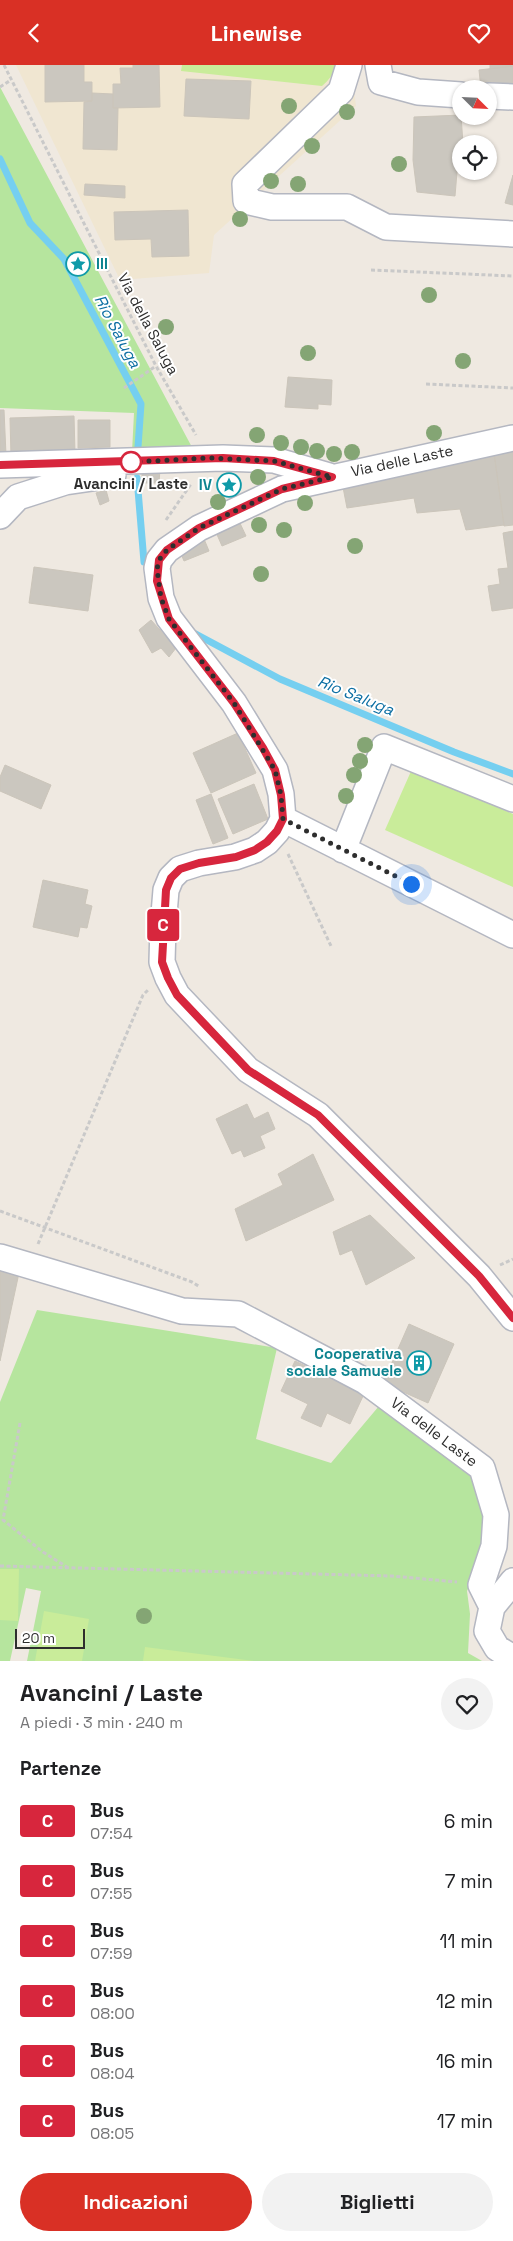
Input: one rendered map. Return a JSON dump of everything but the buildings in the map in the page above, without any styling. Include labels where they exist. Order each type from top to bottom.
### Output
[{"type":"street","points":[[350,65],[341,91],[245,184],[246,201],[272,207],[347,207],[386,227],[513,234]]},
{"type":"street","points":[[378,65],[381,83],[418,92],[452,94]]},
{"type":"street","points":[[498,96],[513,97]]},
{"type":"street","name":"Via delle Laste","points":[[283,819],[281,795],[275,770],[234,703],[169,619],[161,598],[157,569],[159,560],[167,550],[199,528],[282,489],[513,438]]},
{"type":"street","points":[[0,465],[210,458],[274,461],[332,477]]},
{"type":"street","points":[[0,516],[9,496],[65,482],[113,475],[133,462]]},
{"type":"street","points":[[339,848],[384,747],[513,799]]},
{"type":"street","points":[[513,935],[283,819],[277,831],[267,842],[255,850],[236,857],[199,863],[180,869],[171,878],[166,890],[162,962],[177,995],[248,1070],[318,1115],[479,1276],[513,1317]]},
{"type":"street","name":"Via delle Laste","points":[[0,1257],[182,1311],[238,1314],[365,1381],[395,1402],[482,1468],[496,1515],[494,1545],[481,1585],[492,1607]]},
{"type":"street","points":[[513,1581],[492,1607],[488,1631],[497,1648],[513,1658]]},
{"type":"path","name":"Via della Saluga","points":[[4,65],[156,366],[210,458]]},
{"type":"path","points":[[0,87],[11,80]]},
{"type":"path","points":[[372,270],[513,276]]},
{"type":"path","points":[[124,388],[156,366]]},
{"type":"path","points":[[426,384],[513,388]]},
{"type":"path","points":[[161,527],[210,458]]},
{"type":"path","points":[[290,858],[331,946]]},
{"type":"path","points":[[36,1250],[143,995],[147,990],[168,978]]},
{"type":"path","points":[[0,1211],[192,1282],[208,1293]]},
{"type":"path","points":[[20,1423],[2,1521],[43,1553],[68,1567]]},
{"type":"path","points":[[0,1566],[392,1576],[462,1582]]},
{"type":"shaded area","points":[[16,65],[351,65],[356,106],[214,235],[209,273],[120,280]]},
{"type":"green space","points":[[182,65],[335,65],[331,77],[322,86],[181,71]]},
{"type":"green space","points":[[0,87],[194,451],[132,452],[134,413],[0,408]]},
{"type":"green space","points":[[412,769],[513,814],[513,887],[385,830]]},
{"type":"green space","points":[[37,1310],[277,1348],[256,1439],[331,1463],[379,1406],[473,1476],[488,1510],[479,1566],[467,1591],[470,1614],[468,1653],[482,1661],[27,1661],[41,1591],[26,1588],[10,1661],[0,1661],[0,1402]]},
{"type":"green space","points":[[0,1569],[19,1569],[18,1621],[0,1620]]},
{"type":"green space","points":[[44,1611],[89,1619],[82,1661],[35,1661]]},
{"type":"green space","points":[[145,1647],[254,1661],[143,1661]]},
{"type":"waterway","name":"Rio Saluga","points":[[0,159],[30,223],[64,259],[141,404],[138,447]]},
{"type":"waterway","name":"Rio Saluga","points":[[137,478],[144,562]]},
{"type":"waterway","name":"Rio Saluga","points":[[192,632],[280,679],[454,752],[513,774]]},
{"type":"bus line","name":"C","points":[[0,465],[223,458],[274,461],[332,477],[282,489],[199,528],[167,550],[159,560],[157,581],[169,619],[234,703],[263,748],[275,770],[281,795],[283,819],[277,831],[267,842],[255,850],[236,857],[199,863],[180,869],[171,878],[166,890],[162,962],[177,995],[248,1070],[318,1115],[479,1276],[513,1318]]},
{"type":"place","name":"III","points":[[78,264]]},
{"type":"place","name":"Avancini / Laste","points":[[131,462]]},
{"type":"place","name":"IV","points":[[229,485]]},
{"type":"place","name":"Cooperativa sociale Samuele","points":[[419,1363]]},
{"type":"route","points":[[131,462],[210,458],[274,461],[332,477],[282,489],[199,528],[167,550],[159,560],[157,581],[169,619],[234,703],[275,770],[281,795],[283,819],[411,884]]}]
